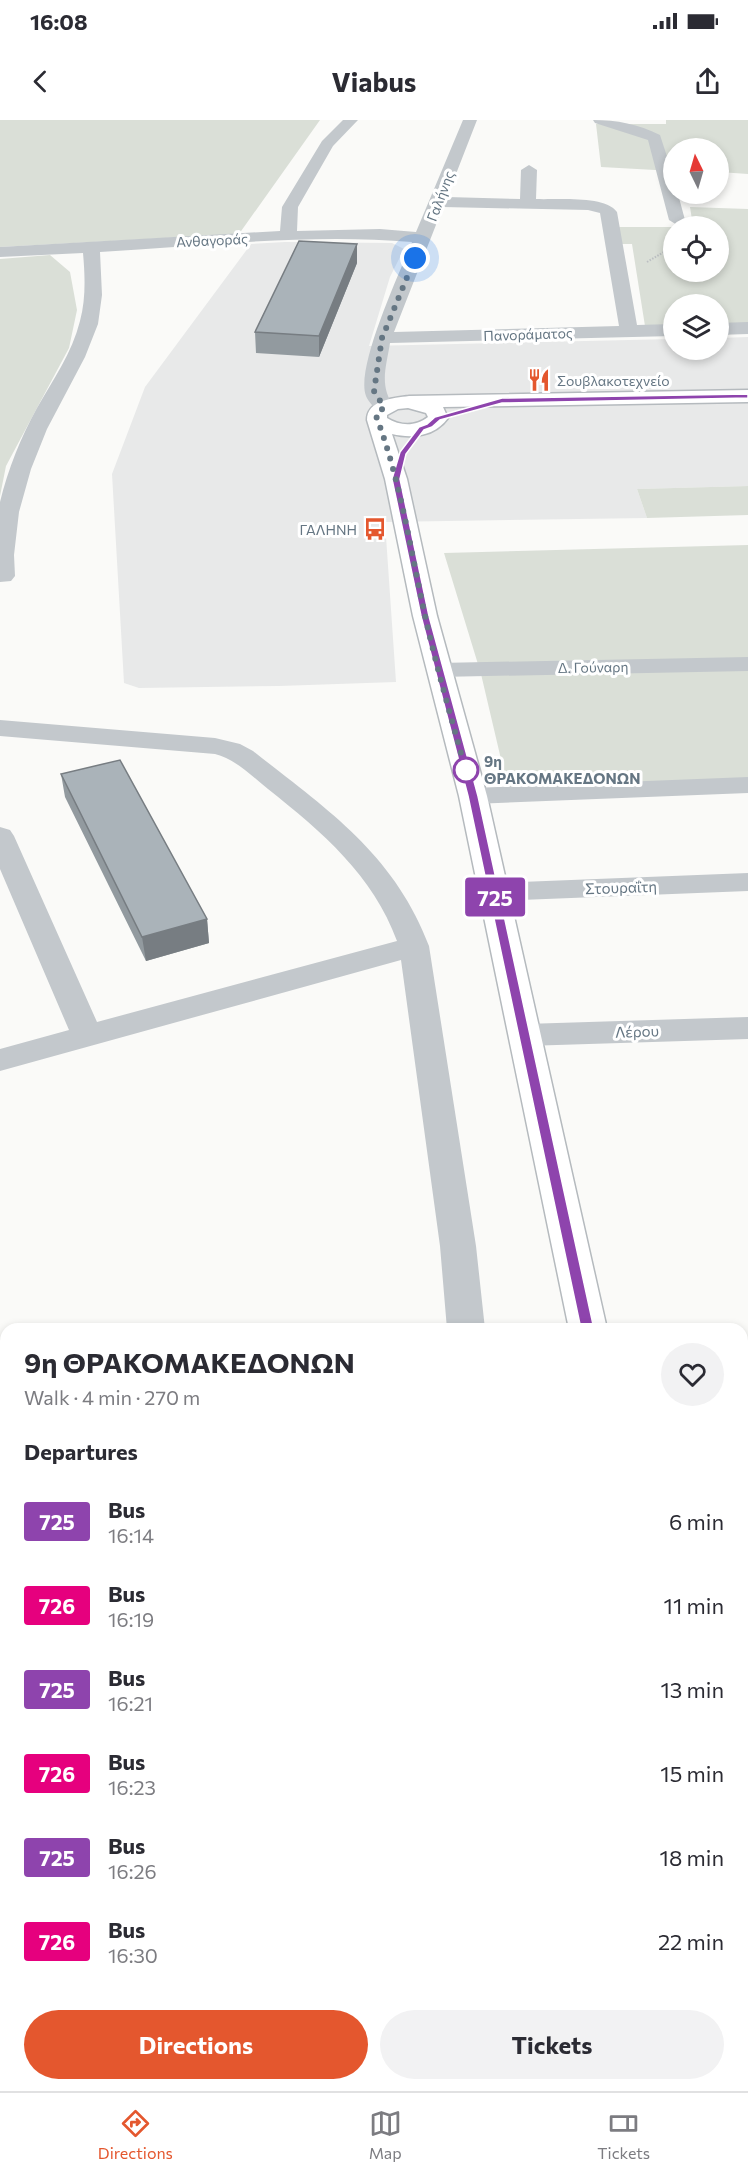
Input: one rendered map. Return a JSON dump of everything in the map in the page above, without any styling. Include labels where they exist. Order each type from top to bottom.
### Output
[{"type":"main road","points":[[382,415],[409,402],[748,396]]},
{"type":"main road","points":[[382,415],[403,430],[502,400]]},
{"type":"main road","points":[[396,479],[403,454],[430,423],[434,409],[409,402]]},
{"type":"main road","points":[[382,415],[383,441],[396,479],[422,605],[473,796],[587,1323]]},
{"type":"street","points":[[288,236],[290,207],[327,144],[351,120]]},
{"type":"street","name":"Γαλήνης","points":[[382,415],[374,391],[382,338],[470,120]]},
{"type":"street","points":[[600,120],[644,132],[655,138],[676,216]]},
{"type":"street","points":[[528,204],[529,170]]},
{"type":"street","points":[[437,202],[588,205],[606,209],[609,212],[629,331]]},
{"type":"street","name":"Ανθαγοράς","points":[[0,252],[288,236],[380,234],[423,238]]},
{"type":"street","points":[[3,576],[3,534],[21,469],[31,441],[82,343],[89,324],[94,287],[91,247]]},
{"type":"street","points":[[729,329],[748,328]]},
{"type":"street","name":"Πανοράματος","points":[[382,338],[663,330]]},
{"type":"street","name":"Δ. Γούναρη","points":[[439,670],[748,664]]},
{"type":"street","points":[[0,728],[215,746],[231,750],[244,757],[325,822],[347,843],[395,901],[404,916],[414,946],[458,1246],[465,1323]]},
{"type":"street","points":[[473,796],[748,785]]},
{"type":"street","points":[[0,836],[87,1035]]},
{"type":"street","name":"Στουραΐτη","points":[[494,892],[748,882]]},
{"type":"street","points":[[0,1060],[414,946]]},
{"type":"street","name":"Λέρου","points":[[525,1035],[748,1028]]},
{"type":"shaded area","points":[[0,120],[320,120],[239,234],[0,247]]},
{"type":"shaded area","points":[[666,120],[748,120],[748,174],[729,173],[729,138],[663,138],[663,170],[601,167],[596,124],[666,124]]},
{"type":"shaded area","points":[[690,207],[748,209],[748,325],[729,325],[729,294],[663,294],[663,326],[645,326],[632,244],[610,244],[607,227],[663,227],[663,282],[729,282],[729,216],[691,216]]},
{"type":"shaded area","points":[[392,243],[404,249],[390,277],[369,346],[663,339],[663,360],[729,360],[729,338],[748,337],[748,486],[637,489],[647,518],[385,522],[396,682],[139,688],[124,683],[112,474],[145,387],[251,244]]},
{"type":"shaded area","points":[[50,255],[70,272],[77,310],[69,348],[6,466],[0,496],[0,259]]},
{"type":"shaded area","points":[[748,486],[748,515],[647,518],[637,489]]},
{"type":"shaded area","points":[[748,545],[748,780],[508,789],[481,674],[444,553]]},
{"type":"building","points":[[299,241],[357,244],[319,336],[255,332]]},
{"type":"building","points":[[120,760],[207,919],[142,937],[61,774]]},
{"type":"bus line","name":"725","points":[[587,1323],[473,796],[425,616],[396,479],[408,444],[422,429],[438,418],[502,400],[748,396]]},
{"type":"place","name":"Σουβλακοτεχνείο","points":[[539,380]]},
{"type":"place","name":"ΓΑΛΗΝΗ","points":[[375,529]]},
{"type":"place","name":"9η ΘΡΑΚΟΜΑΚΕΔΟΝΩΝ","points":[[466,770]]},
{"type":"route","points":[[415,258],[382,338],[374,391],[384,407],[377,412],[376,416],[396,479],[425,616],[467,775],[466,770]]}]
